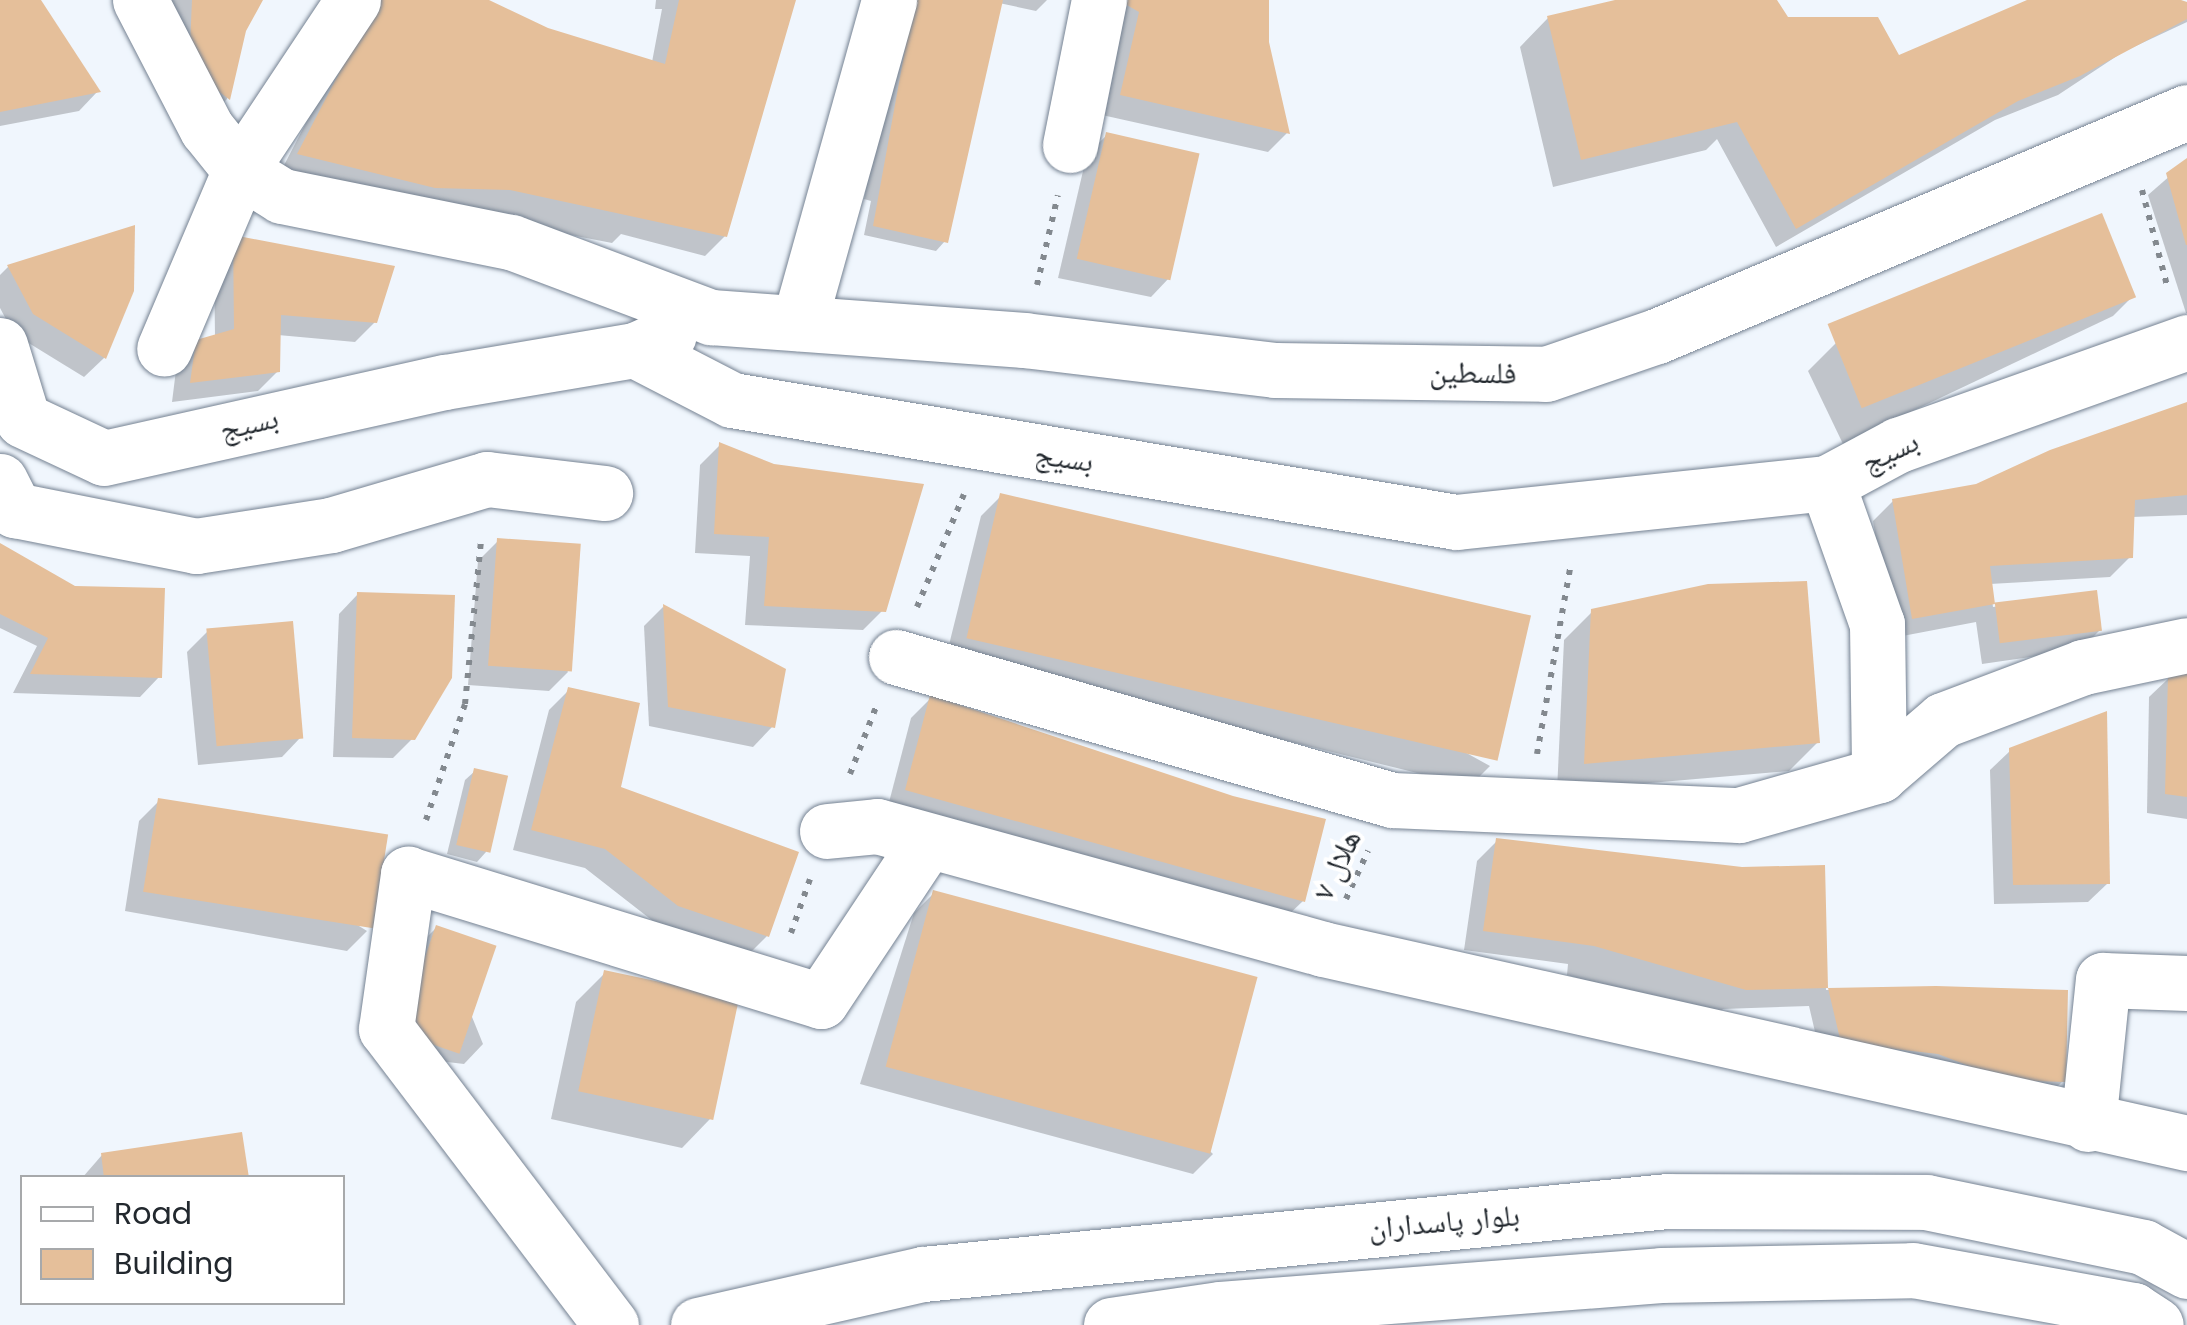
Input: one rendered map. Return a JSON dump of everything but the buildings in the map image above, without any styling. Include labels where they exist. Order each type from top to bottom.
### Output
[{"type":"street","points":[[140,0],[207,129],[240,170],[282,196],[511,242],[711,317]]},
{"type":"street","points":[[164,349],[240,170],[353,0]]},
{"type":"street","points":[[799,323],[889,0]]},
{"type":"street","points":[[1070,146],[1099,0]]},
{"type":"street","name":"فلسطین","points":[[711,317],[1024,340],[1274,370],[1546,374],[1658,336],[2187,112]]},
{"type":"street","points":[[636,350],[711,317]]},
{"type":"street","name":"بسیج","points":[[0,345],[8,434],[104,458],[446,382],[636,350],[732,400],[983,447],[1456,522],[1827,483],[1898,445],[2185,343]]},
{"type":"street","points":[[0,481],[15,510],[196,546],[332,525],[486,479],[605,493]]},
{"type":"street","points":[[1827,483],[1877,624],[1878,775]]},
{"type":"street","points":[[896,656],[1392,800],[1739,815],[1878,775],[1942,720],[2083,667],[2187,645]]},
{"type":"street","points":[[828,831],[877,826],[926,843],[1323,949],[2088,1124],[2187,1143]]},
{"type":"street","points":[[611,1325],[386,1029],[408,874],[821,1001],[926,843]]},
{"type":"street","points":[[2088,1124],[2103,980],[2187,983]]},
{"type":"street","name":"بلوار پاسداران","points":[[698,1325],[924,1274],[1212,1241],[1407,1227],[1667,1200],[1926,1202],[2143,1248],[2187,1272]]},
{"type":"street","points":[[1407,1227],[1391,1261],[1410,1294]]},
{"type":"street","points":[[1212,1241],[1236,1274],[1220,1309]]},
{"type":"street","points":[[1111,1325],[1220,1309],[1661,1275],[1913,1270],[2133,1310],[2156,1325]]},
{"type":"path","points":[[2128,138],[2185,343]]},
{"type":"path","points":[[1024,340],[1070,146]]},
{"type":"path","points":[[408,874],[465,704],[486,479]]},
{"type":"path","points":[[1528,805],[1580,508]]},
{"type":"path","name":"هلال ۷","points":[[1323,949],[1392,800]]},
{"type":"path","points":[[762,983],[792,931],[828,831]]}]
